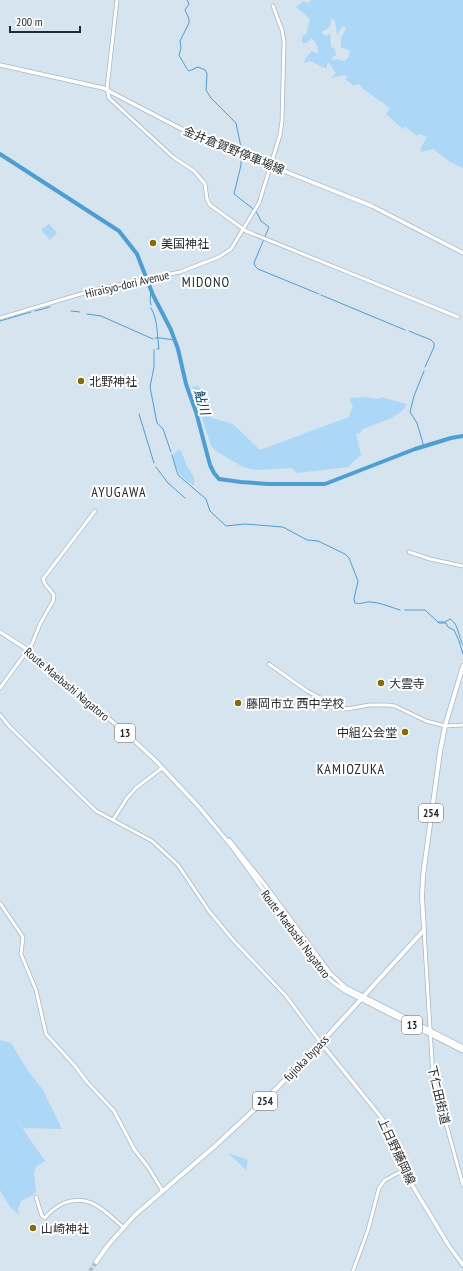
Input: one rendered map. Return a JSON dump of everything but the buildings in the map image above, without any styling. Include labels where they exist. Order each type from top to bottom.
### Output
[{"type":"highway","name":"254","points":[[424,930],[422,897],[423,876],[439,760],[445,726],[463,666]]},
{"type":"highway","name":"fujioka bypass","points":[[96,1262],[109,1244],[135,1214],[252,1113],[321,1043],[424,930]]},
{"type":"main road","name":"金井倉賀野停車場線","points":[[0,65],[107,90],[191,134],[360,200],[463,253]]},
{"type":"main road","name":"Route Maebashi Nagatoro","points":[[0,632],[28,650],[127,734],[162,768],[214,825],[275,904],[326,976],[339,987],[362,997],[463,1051]]},
{"type":"main road","name":"Route Maebashi Nagatoro","points":[[429,1032],[463,1047]]},
{"type":"main road","name":"上日野藤岡線","points":[[321,1043],[381,1116],[404,1170],[449,1246],[463,1265]]},
{"type":"street","points":[[117,0],[107,90],[110,100],[173,157],[194,171],[205,184],[207,199],[210,205],[243,230],[458,317]]},
{"type":"street","name":"Hiraisyo-dori Avenue","points":[[0,318],[94,290],[158,277],[187,269],[224,254],[234,245],[259,203],[282,125],[284,50],[282,30],[273,6]]},
{"type":"street","points":[[0,688],[32,644],[40,624],[54,598],[43,579],[95,512]]},
{"type":"street","points":[[409,552],[430,559],[463,566]]},
{"type":"street","points":[[269,664],[307,691],[336,707],[347,709],[369,705],[395,706],[422,720],[445,726],[463,725]]},
{"type":"street","points":[[0,715],[10,727],[96,811],[152,840],[178,865],[209,911],[232,940],[286,996],[321,1043]]},
{"type":"street","points":[[113,820],[127,798],[136,788],[162,768]]},
{"type":"street","points":[[0,903],[22,934],[21,954],[34,983],[46,1034],[114,1111],[134,1149],[148,1167],[162,1190]]},
{"type":"street","name":"下仁田街道","points":[[424,930],[429,1032],[433,1077],[463,1185]]},
{"type":"street","points":[[353,1271],[368,1230],[379,1188],[385,1180],[404,1170]]},
{"type":"street","points":[[36,1196],[42,1216],[45,1218],[51,1210],[60,1205],[73,1200],[80,1200],[96,1205],[123,1228]]},
{"type":"shaded area","points":[[311,0],[463,0],[463,168],[450,162],[433,149],[422,152],[420,150],[427,137],[419,134],[417,136],[406,127],[403,129],[386,114],[390,108],[362,88],[359,84],[354,86],[345,79],[347,77],[345,75],[331,78],[336,73],[329,63],[327,63],[327,68],[324,68],[310,61],[304,63],[305,59],[312,51],[318,54],[317,45],[311,38],[307,43],[302,43],[302,37],[306,34],[310,19],[296,7],[303,1],[308,3]],"holes":[[[331,18],[335,21],[337,35],[342,26],[346,28],[341,38],[341,47],[350,51],[348,58],[344,61],[337,59],[332,61],[333,56],[336,56],[335,49],[331,47],[330,33],[326,36],[321,32],[329,27]]]},
{"type":"shaded area","points":[[49,224],[57,233],[50,240],[41,230]]},
{"type":"shaded area","points":[[198,386],[207,397],[212,407],[206,414],[212,418],[233,424],[260,450],[349,417],[353,405],[350,402],[351,398],[363,397],[379,399],[381,397],[407,404],[404,409],[388,420],[363,429],[361,432],[356,434],[361,455],[348,467],[297,473],[291,468],[255,470],[243,467],[217,452],[211,446],[192,387]]},
{"type":"shaded area","points":[[179,450],[181,451],[187,466],[194,477],[194,486],[179,473],[177,469],[173,454]]},
{"type":"shaded area","points":[[0,1040],[11,1043],[28,1071],[43,1090],[62,1129],[23,1128],[45,1161],[36,1167],[34,1172],[36,1192],[21,1201],[18,1209],[19,1215],[10,1207],[0,1190]]},
{"type":"shaded area","points":[[228,1153],[248,1160],[246,1170]]},
{"type":"waterway","points":[[187,0],[189,4],[185,10],[189,23],[180,41],[181,48],[179,55],[189,71],[198,67],[205,70],[207,74],[206,90],[211,98],[236,123],[242,152]]},
{"type":"waterway","name":"鮎川","points":[[0,154],[119,231],[137,254],[153,295],[171,330],[178,349],[186,384],[196,412],[210,465],[219,479],[269,484],[325,484],[415,449],[451,438],[463,436]]},
{"type":"waterway","points":[[241,156],[241,165],[234,194],[252,208],[257,213],[261,221],[269,227],[254,263],[255,266],[258,269],[319,294]]},
{"type":"waterway","name":"鮎川","points":[[151,291],[151,305]]},
{"type":"waterway","points":[[321,295],[405,330]]},
{"type":"waterway","points":[[35,311],[50,307]]},
{"type":"waterway","points":[[151,308],[155,317],[157,328],[159,349],[157,349]]},
{"type":"waterway","points":[[71,311],[80,312]]},
{"type":"waterway","points":[[0,321],[31,312]]},
{"type":"waterway","points":[[87,314],[101,316],[153,339]]},
{"type":"waterway","points":[[409,331],[431,340],[434,343],[434,347],[425,367]]},
{"type":"waterway","points":[[155,338],[174,340]]},
{"type":"waterway","points":[[154,350],[154,367],[150,387],[157,423],[163,429],[171,452]]},
{"type":"waterway","points":[[424,371],[414,396],[410,412],[417,423],[424,447]]},
{"type":"waterway","points":[[139,414],[154,463]]},
{"type":"waterway","points":[[172,455],[179,476],[206,499],[210,511],[226,526],[245,524],[283,527],[307,540],[318,541],[345,554],[349,558],[358,581],[354,599],[355,603],[359,604],[369,602],[382,604],[400,610]]},
{"type":"waterway","points":[[156,467],[168,483],[185,498]]},
{"type":"waterway","points":[[405,610],[425,610],[439,623],[446,623],[448,627],[454,630],[463,654]]},
{"type":"waterway","points":[[438,622],[445,622],[450,619],[453,621],[457,627],[463,645]]},
{"type":"tunnel","points":[[90,1271],[96,1262]]},
{"type":"place","name":"美国神社","points":[[153,243]]},
{"type":"place","name":"北野神社","points":[[81,381]]},
{"type":"place","name":"大雲寺","points":[[381,683]]},
{"type":"place","name":"藤岡市立 西中学校","points":[[238,703]]},
{"type":"place","name":"中組公会堂","points":[[405,732]]},
{"type":"place","name":"山崎神社","points":[[33,1228]]},
{"type":"district","name":"MIDONO","points":[[206,282]]},
{"type":"district","name":"AYUGAWA","points":[[119,492]]},
{"type":"district","name":"KAMIOZUKA","points":[[351,769]]}]
